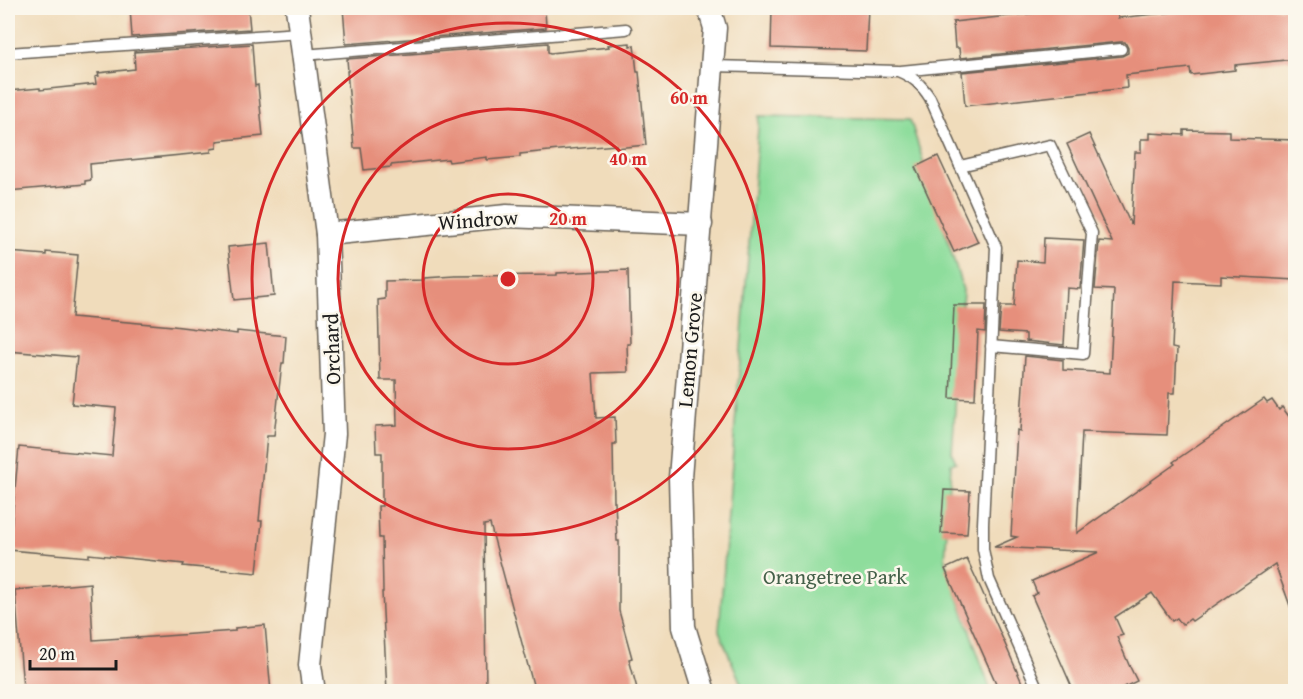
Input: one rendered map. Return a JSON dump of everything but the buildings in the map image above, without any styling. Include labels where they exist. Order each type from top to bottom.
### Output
[{"type":"street","name":"Orchard","points":[[297,8],[327,234],[334,434],[310,665],[314,692]]},
{"type":"street","name":"Lemon Grove","points":[[704,692],[684,627],[680,478],[715,28],[709,8]]},
{"type":"street","name":"Windrow","points":[[327,234],[507,216],[700,224]]},
{"type":"lane","points":[[8,53],[302,44],[626,29]]},
{"type":"lane","points":[[712,66],[898,71],[1121,49]]},
{"type":"lane","points":[[898,71],[911,76],[930,98],[996,247],[983,549],[989,579],[1039,692]]},
{"type":"lane","points":[[960,166],[1050,145],[1092,233],[1083,354],[991,346]]},
{"type":"green space","name":"Orangetree Park","points":[[759,116],[910,119],[963,290],[952,453],[956,462],[951,464],[945,561],[991,691],[744,691],[719,631]]}]
